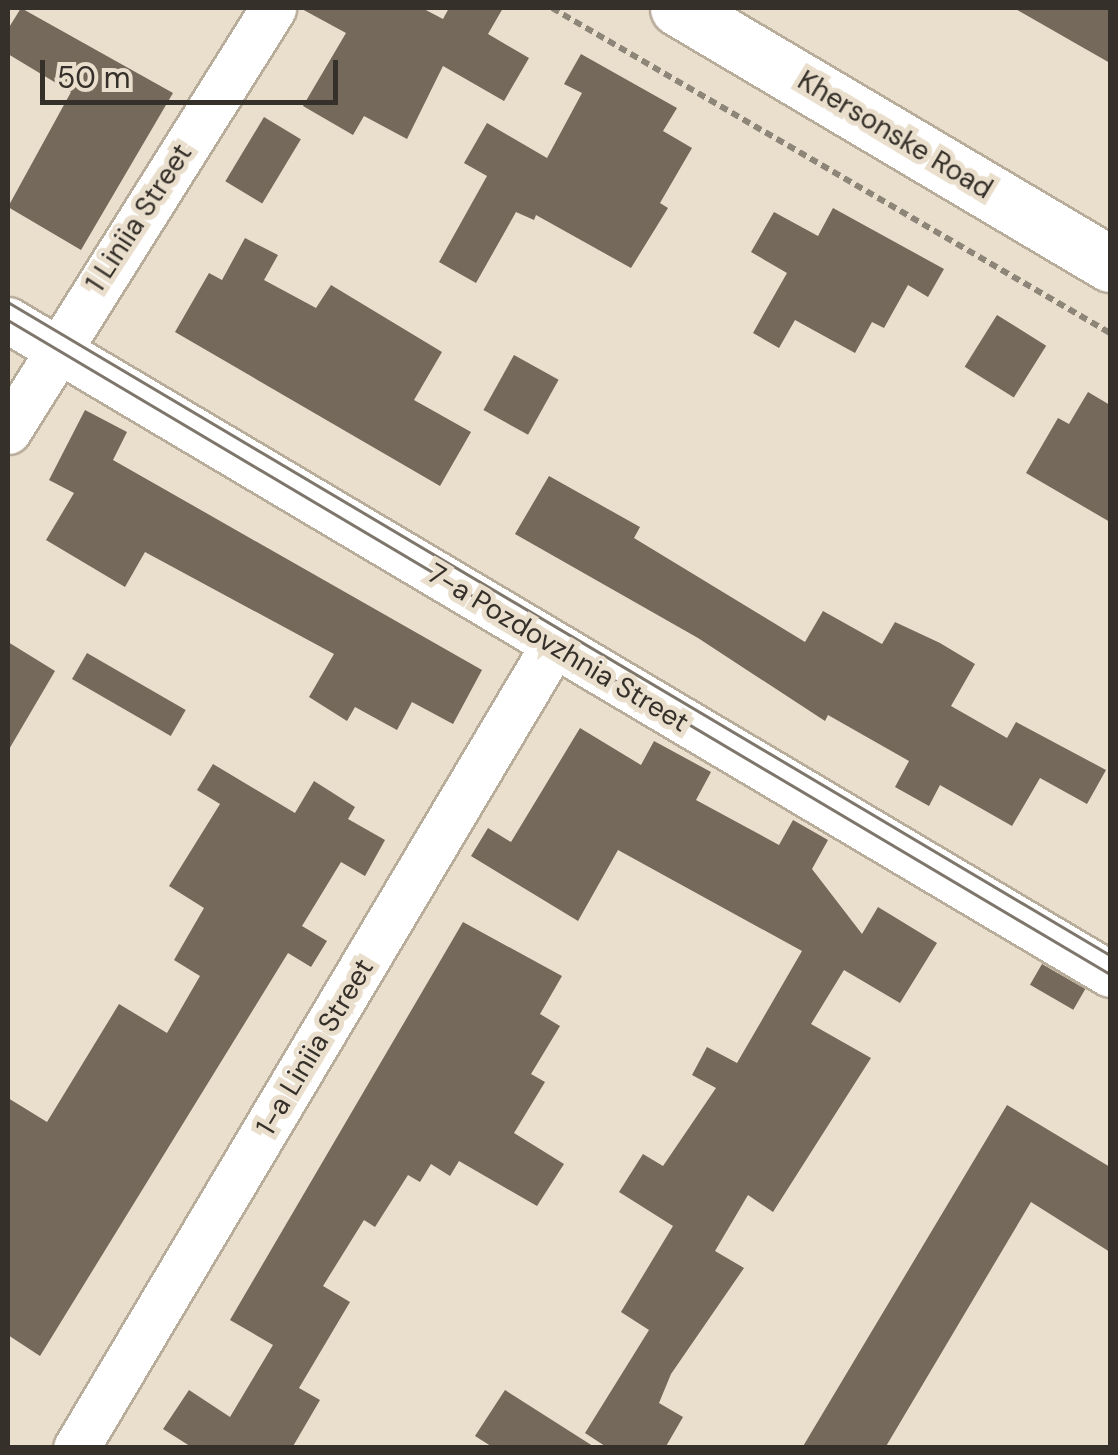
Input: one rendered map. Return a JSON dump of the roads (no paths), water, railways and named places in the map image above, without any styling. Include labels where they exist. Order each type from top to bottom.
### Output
[{"type":"main road","name":"Khersonske Road","points":[[678,8],[1110,264]]},
{"type":"street","name":"1 Liniia Street","points":[[8,431],[55,348],[274,8]]},
{"type":"street","name":"7-a Pozdovzhnia Street","points":[[8,320],[1110,974]]},
{"type":"street","name":"1-a Liniia Street","points":[[76,1448],[553,646]]},
{"type":"tram line","points":[[8,302],[1110,955]]},
{"type":"tram line","points":[[8,320],[1110,974]]}]
